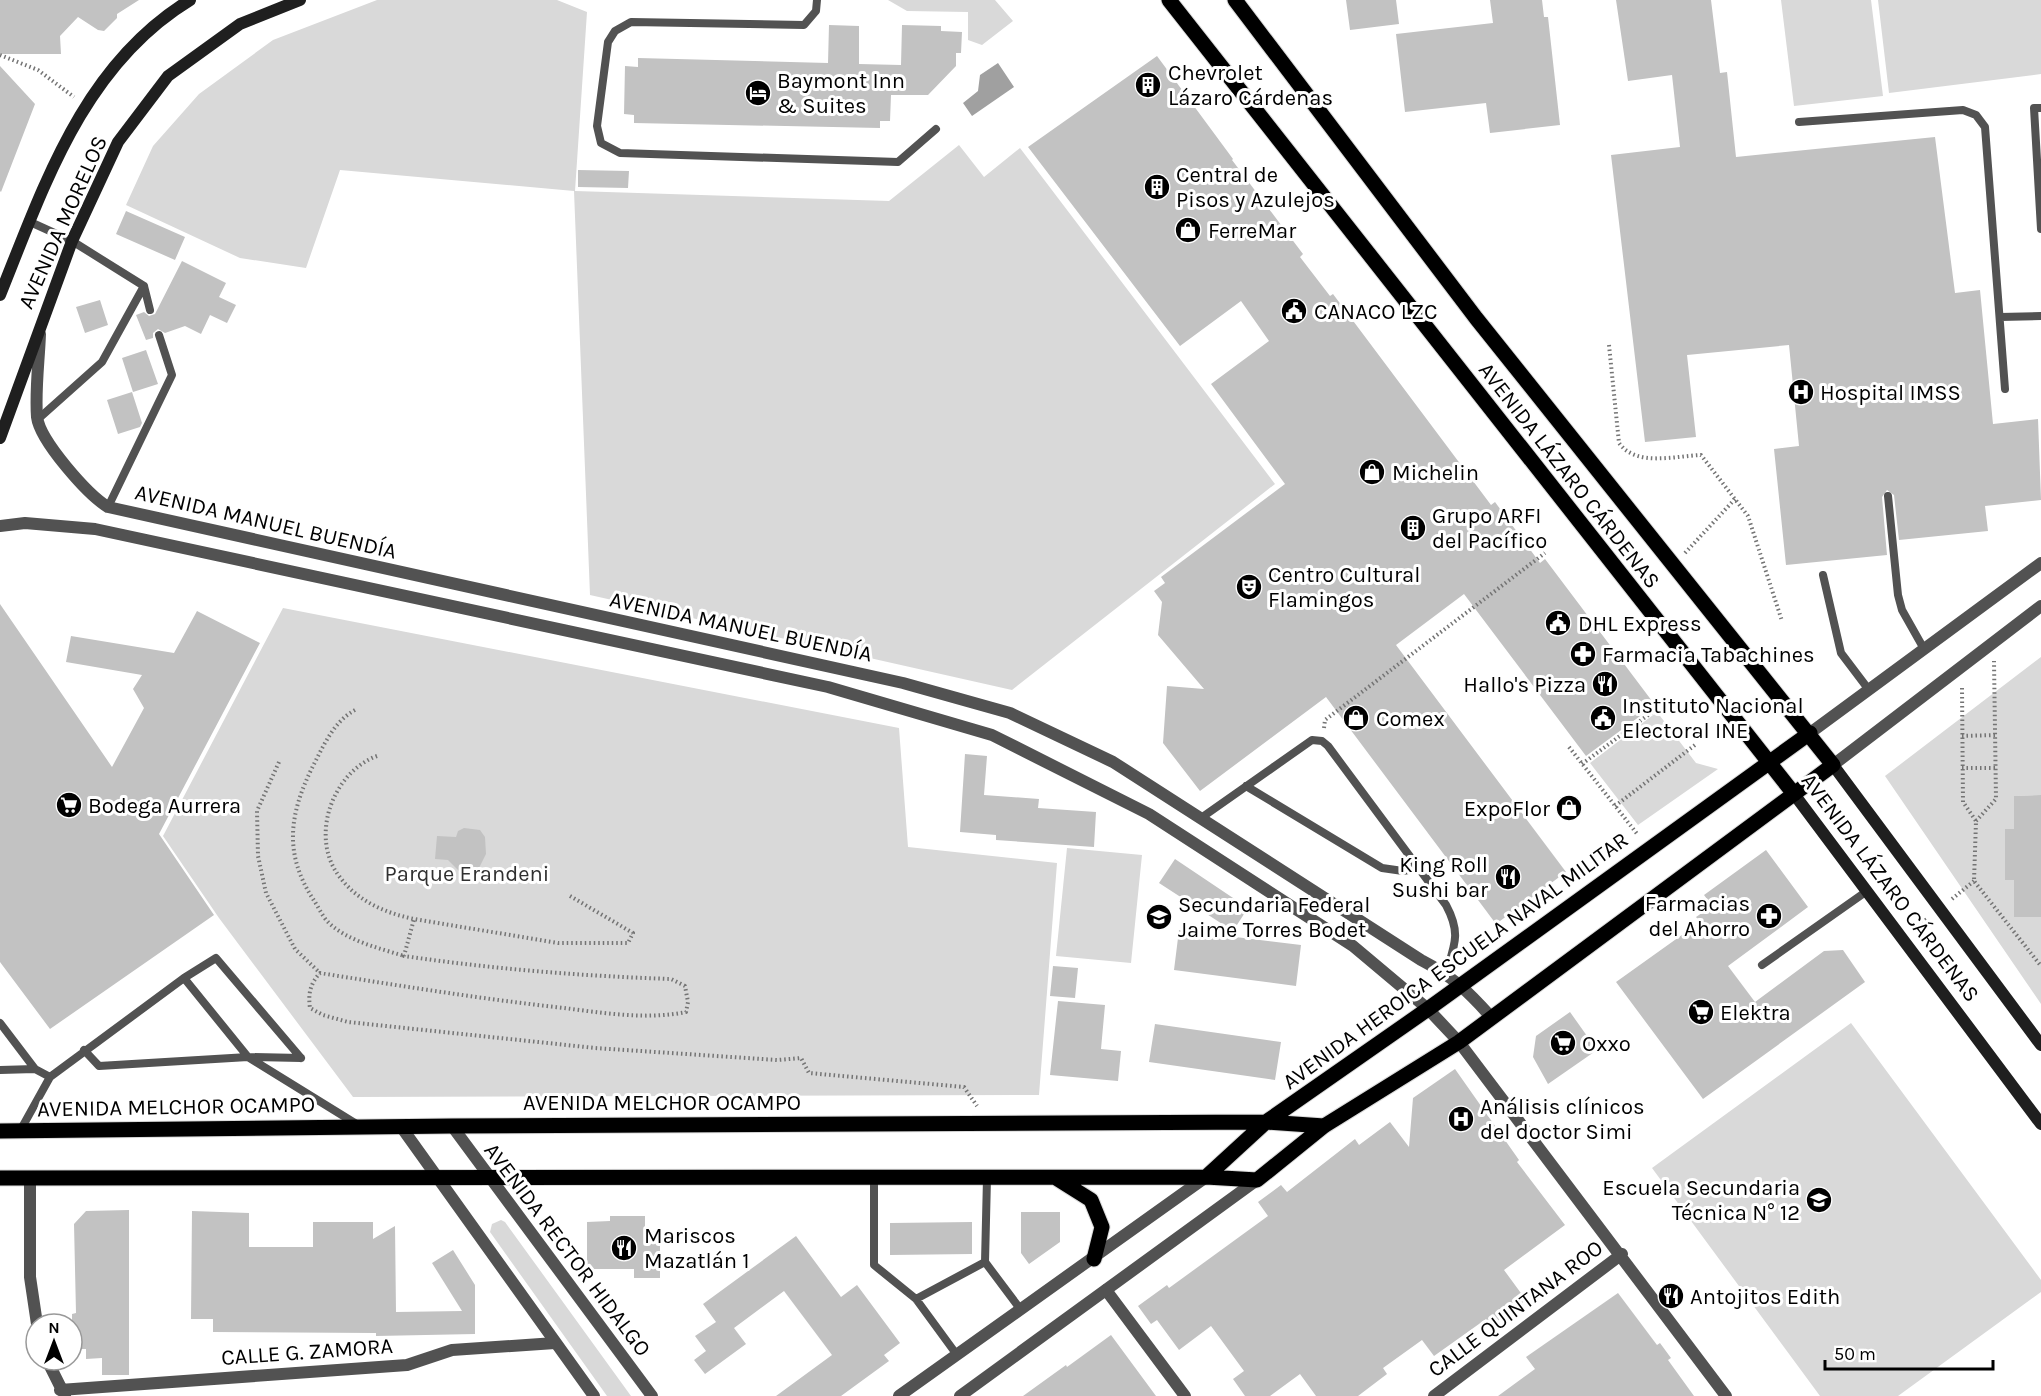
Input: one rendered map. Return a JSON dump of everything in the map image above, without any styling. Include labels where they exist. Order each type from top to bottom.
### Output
[{"type":"main road","name":"AVENIDA MORELOS","points":[[0,296],[28,221],[71,128],[85,105],[130,47],[190,0]]},
{"type":"main road","name":"AVENIDA MORELOS","points":[[0,438],[72,241],[118,142],[168,76],[240,24],[300,0]]},
{"type":"main road","name":"AVENIDA LÁZARO CÁRDENAS","points":[[1169,0],[1714,696],[1770,762],[2041,1124]]},
{"type":"main road","name":"AVENIDA LÁZARO CÁRDENAS","points":[[1235,0],[1476,318],[1810,733],[2041,1045]]},
{"type":"main road","name":"AVENIDA HEROICA ESCUELA NAVAL MILITAR","points":[[1206,1177],[1266,1122],[1462,985],[1810,733]]},
{"type":"main road","points":[[0,1178],[1206,1177],[1257,1180],[1324,1126],[1459,1042],[1833,765]]},
{"type":"main road","name":"AVENIDA MELCHOR OCAMPO","points":[[0,1131],[361,1126],[402,1128],[1266,1122],[1324,1126]]},
{"type":"main road","points":[[1056,1178],[1091,1200],[1102,1227],[1094,1259]]},
{"type":"street","points":[[37,420],[40,324]]},
{"type":"street","name":"AVENIDA MANUEL BUENDÍA","points":[[37,420],[56,455],[98,501],[108,507],[903,683],[1010,713],[1113,762],[1421,960],[1446,973],[1462,985],[1491,1017]]},
{"type":"street","name":"AVENIDA MANUEL BUENDÍA","points":[[0,526],[24,523],[95,529],[828,687],[992,735],[1149,814],[1353,946],[1428,1009],[1459,1042],[1622,1254],[1725,1396]]},
{"type":"street","name":"AVENIDA HEROICA ESCUELA NAVAL MILITAR","points":[[1810,733],[2041,563]]},
{"type":"street","points":[[1833,765],[2041,606]]},
{"type":"street","name":"AVENIDA RECTOR HIDALGO","points":[[452,1126],[489,1179],[652,1396]]},
{"type":"street","points":[[402,1128],[436,1179],[594,1396]]},
{"type":"street","name":"AVENIDA HEROICA ESCUELA NAVAL MILITAR","points":[[899,1396],[1206,1177]]},
{"type":"street","points":[[30,1178],[30,1277],[35,1312]]},
{"type":"street","points":[[960,1396],[1257,1180]]},
{"type":"street","name":"CALLE QUINTANA ROO","points":[[1434,1396],[1622,1254]]},
{"type":"street","points":[[1106,1290],[1185,1396]]},
{"type":"street","name":"CALLE G. ZAMORA","points":[[63,1393],[407,1365],[452,1350],[555,1343]]},
{"type":"street","points":[[52,1372],[63,1393]]},
{"type":"lane","points":[[817,0],[816,11],[804,25],[631,22],[615,31],[608,42],[597,126],[602,142],[620,153],[898,162],[936,129]]},
{"type":"lane","points":[[2041,108],[2034,108],[2041,229]]},
{"type":"lane","points":[[1799,122],[1963,110],[1976,116],[1985,127],[2005,390]]},
{"type":"lane","points":[[28,221],[72,241],[144,286],[150,309]]},
{"type":"lane","points":[[37,420],[102,362],[144,286]]},
{"type":"lane","points":[[2000,317],[2041,316]]},
{"type":"lane","points":[[108,507],[172,375],[159,335]]},
{"type":"lane","points":[[1888,496],[1898,595],[1902,610],[1924,650]]},
{"type":"lane","points":[[1823,575],[1841,653],[1869,690]]},
{"type":"lane","points":[[1201,818],[1312,740],[1322,741],[1446,904],[1456,924],[1457,939],[1446,973]]},
{"type":"lane","points":[[1246,786],[1382,868],[1403,871],[1419,868]]},
{"type":"lane","points":[[1762,965],[1867,891]]},
{"type":"lane","points":[[20,1131],[50,1077],[84,1050],[216,957],[301,1058],[248,1058],[99,1066],[84,1050]]},
{"type":"lane","points":[[184,978],[248,1058],[361,1126]]},
{"type":"lane","points":[[0,1023],[36,1069],[50,1077]]},
{"type":"lane","points":[[0,1070],[36,1069]]},
{"type":"lane","points":[[874,1178],[874,1265],[916,1299],[957,1355]]},
{"type":"lane","points":[[987,1178],[985,1262],[1021,1310]]},
{"type":"lane","points":[[916,1299],[985,1262]]},
{"type":"path","points":[[0,55],[38,70],[85,105]]},
{"type":"path","points":[[1609,345],[1619,443],[1625,452],[1638,458],[1701,455],[1748,516],[1782,621]]},
{"type":"path","points":[[1674,565],[1736,499]]},
{"type":"path","points":[[1322,741],[1325,720],[1545,553]]},
{"type":"path","points":[[1976,820],[1996,799],[1994,641]]},
{"type":"path","points":[[1962,666],[1963,802],[1976,820],[1974,881],[2041,966]]},
{"type":"path","points":[[1582,764],[1663,704]]},
{"type":"path","points":[[279,762],[257,810],[258,856],[266,893],[295,949],[320,974],[501,1001],[600,1012],[672,1015],[687,1012],[685,986],[670,979],[533,973],[404,956],[362,943],[328,922],[295,865],[292,829],[307,778],[323,745],[343,716],[355,710]]},
{"type":"path","points":[[1962,736],[1995,735]]},
{"type":"path","points":[[1615,806],[1695,745]]},
{"type":"path","points":[[1569,747],[1638,836]]},
{"type":"path","points":[[377,756],[365,761],[341,782],[328,810],[326,847],[338,875],[360,897],[391,914],[414,919],[558,944],[628,944],[633,933],[570,896]]},
{"type":"path","points":[[1962,768],[1996,768]]},
{"type":"path","points":[[404,956],[414,919]]},
{"type":"path","points":[[320,974],[313,982],[308,996],[310,1008],[323,1015],[348,1022],[595,1048],[777,1060],[801,1058],[809,1073],[964,1087],[990,1124]]},
{"type":"green space","points":[[377,0],[557,0],[587,12],[575,191],[889,201],[959,145],[984,177],[1020,148],[1275,484],[1012,690],[590,595],[574,191],[340,170],[306,268],[240,258],[126,205],[153,146],[199,94],[273,40]]},
{"type":"green space","points":[[888,0],[995,0],[1013,21],[982,45],[968,40],[968,12],[907,11]]},
{"type":"green space","points":[[1781,0],[1871,0],[1883,96],[1794,106]]},
{"type":"green space","points":[[1878,0],[2041,0],[2041,74],[1889,93]]},
{"type":"green space","name":"Parque Erandeni","points":[[283,608],[899,728],[908,847],[1057,863],[1039,1095],[353,1097],[219,918],[163,836]]},
{"type":"green space","points":[[2041,657],[2041,795],[2014,796],[2014,829],[2005,829],[2005,879],[2014,880],[2014,917],[2041,917],[2041,1004],[1885,776]]},
{"type":"green space","points":[[1657,712],[1696,763],[1718,769],[1638,825],[1590,763]]},
{"type":"green space","points":[[1067,848],[1142,855],[1131,963],[1056,956]]},
{"type":"green space","name":"Escuela Secundaria Técnica N° 12","points":[[1851,1023],[2041,1280],[2041,1292],[1898,1396],[1820,1396],[1652,1168]]},
{"type":"green space","points":[[501,1220],[505,1222],[631,1396],[607,1396],[490,1232],[492,1224]]},
{"type":"shaded area","points":[[998,63],[1014,87],[972,116],[963,103],[978,91],[980,75]]},
{"type":"building","points":[[0,0],[139,0],[117,14],[117,18],[104,31],[98,30],[78,17],[60,36],[61,54],[0,54]]},
{"type":"building","points":[[1346,0],[1396,0],[1399,24],[1350,30]]},
{"type":"building","points":[[1490,0],[1542,0],[1544,17],[1548,17],[1560,125],[1490,133],[1486,103],[1405,112],[1396,34],[1493,23]]},
{"type":"building","points":[[1616,0],[1711,0],[1720,73],[1727,72],[1736,157],[1935,137],[1955,293],[1980,290],[1993,424],[2038,419],[2041,500],[1985,506],[1988,531],[1899,540],[1894,495],[1887,490],[1882,497],[1887,555],[1786,565],[1774,449],[1799,446],[1789,345],[1687,355],[1696,437],[1645,442],[1611,155],[1680,147],[1672,75],[1628,81]]},
{"type":"building","name":"Baymont Inn & Suites","points":[[829,25],[859,26],[859,64],[901,65],[902,25],[941,26],[941,31],[962,32],[961,53],[956,53],[956,66],[928,95],[891,95],[890,121],[880,121],[880,128],[634,123],[634,115],[624,114],[625,66],[638,67],[638,58],[828,63]]},
{"type":"building","points":[[1157,56],[1303,254],[1300,257],[1330,296],[1333,294],[1491,505],[1495,502],[1540,563],[1545,559],[1655,705],[1586,756],[1464,594],[1396,645],[1566,872],[1496,924],[1326,697],[1200,791],[1163,743],[1167,686],[1204,689],[1158,635],[1162,602],[1154,591],[1165,583],[1161,577],[1285,484],[1211,384],[1269,341],[1241,301],[1180,346],[1028,147]]},
{"type":"building","points":[[0,66],[35,104],[1,192],[0,191]]},
{"type":"building","points":[[578,170],[629,171],[628,188],[578,187]]},
{"type":"building","points":[[126,211],[185,237],[175,260],[116,234]]},
{"type":"building","points":[[182,261],[226,283],[219,297],[236,305],[227,323],[210,315],[201,334],[185,326],[165,333],[158,329],[153,333],[153,338],[146,340],[136,315],[144,312],[149,316],[155,314]]},
{"type":"building","points":[[100,300],[108,325],[85,333],[76,307]]},
{"type":"building","points":[[146,350],[158,384],[133,392],[122,358]]},
{"type":"building","points":[[132,392],[142,423],[140,427],[118,434],[107,400]]},
{"type":"building","name":"Bodega Aurrera","points":[[0,604],[112,767],[144,708],[133,689],[142,675],[66,662],[71,636],[174,653],[197,611],[260,643],[159,834],[214,915],[50,1029],[0,962]]},
{"type":"building","points":[[965,754],[987,756],[984,795],[1039,799],[1038,808],[1096,812],[1094,847],[996,840],[996,835],[960,832]]},
{"type":"building","points":[[2041,795],[2041,917],[2014,917],[2014,880],[2005,880],[2005,829],[2014,829],[2014,796]]},
{"type":"building","points":[[464,828],[480,830],[485,837],[486,854],[477,872],[461,873],[448,860],[435,859],[437,836],[456,837],[458,831]]},
{"type":"building","points":[[1766,850],[1808,907],[1728,966],[1755,1002],[1824,951],[1843,950],[1865,982],[1703,1099],[1616,982],[1700,922],[1696,917],[1712,906],[1704,895]]},
{"type":"building","points":[[1175,859],[1248,908],[1233,931],[1159,883]]},
{"type":"building","points":[[1179,930],[1301,945],[1296,986],[1174,970]]},
{"type":"building","points":[[1053,966],[1078,968],[1075,998],[1050,996]]},
{"type":"building","points":[[1058,1001],[1105,1005],[1101,1049],[1121,1051],[1118,1081],[1050,1075]]},
{"type":"building","name":"Oxxo","points":[[1570,1012],[1597,1050],[1548,1084],[1533,1057],[1536,1036]]},
{"type":"building","points":[[1155,1024],[1281,1042],[1275,1080],[1149,1062]]},
{"type":"building","points":[[1455,1069],[1519,1160],[1517,1162],[1565,1225],[1504,1270],[1526,1300],[1491,1326],[1486,1319],[1434,1356],[1422,1340],[1383,1368],[1387,1374],[1358,1396],[1316,1396],[1300,1374],[1270,1396],[1245,1396],[1233,1379],[1244,1371],[1211,1326],[1179,1350],[1157,1320],[1151,1324],[1138,1306],[1167,1285],[1169,1288],[1268,1216],[1258,1202],[1281,1185],[1287,1192],[1355,1139],[1359,1145],[1390,1122],[1409,1147],[1413,1098]]},
{"type":"building","points":[[129,1210],[129,1375],[102,1375],[102,1358],[86,1359],[84,1312],[76,1312],[74,1224],[86,1211]]},
{"type":"building","points":[[192,1211],[249,1213],[249,1247],[313,1247],[313,1222],[373,1222],[373,1239],[395,1226],[396,1312],[462,1311],[432,1263],[453,1250],[475,1285],[475,1334],[376,1336],[376,1333],[213,1332],[213,1319],[191,1319]]},
{"type":"building","points":[[1021,1212],[1060,1212],[1060,1242],[1029,1264],[1021,1253]]},
{"type":"building","points":[[610,1216],[645,1216],[645,1231],[660,1231],[660,1278],[634,1278],[634,1269],[587,1269],[587,1222],[610,1221]]},
{"type":"building","points":[[972,1222],[972,1254],[890,1255],[890,1223]]},
{"type":"building","points":[[796,1236],[841,1297],[857,1285],[900,1343],[884,1355],[889,1361],[841,1396],[776,1396],[832,1355],[784,1291],[734,1328],[746,1344],[705,1374],[694,1360],[706,1351],[695,1336],[716,1322],[703,1304]]},
{"type":"building","points":[[1618,1293],[1657,1345],[1660,1343],[1671,1358],[1668,1360],[1694,1396],[1498,1396],[1535,1369],[1526,1357]]},
{"type":"building","points":[[1111,1335],[1156,1396],[1023,1396],[1066,1365],[1067,1367]]},
{"type":"place","name":"Chevrolet Lázaro Cárdenas","points":[[1148,85]]},
{"type":"place","name":"Baymont Inn & Suites","points":[[758,93]]},
{"type":"place","name":"Central de Pisos y Azulejos","points":[[1157,187]]},
{"type":"place","name":"FerreMar","points":[[1188,230]]},
{"type":"place","name":"CANACO LZC","points":[[1294,311]]},
{"type":"place","name":"Hospital IMSS","points":[[1801,392]]},
{"type":"place","name":"Michelin","points":[[1372,472]]},
{"type":"place","name":"Grupo ARFI del Pacífico","points":[[1413,528]]},
{"type":"place","name":"Centro Cultural Flamingos","points":[[1249,587]]},
{"type":"place","name":"DHL Express","points":[[1558,623]]},
{"type":"place","name":"Farmacia Tabachines","points":[[1583,654]]},
{"type":"place","name":"Hallo's Pizza","points":[[1605,684]]},
{"type":"place","name":"Comex","points":[[1356,718]]},
{"type":"place","name":"Instituto Nacional Electoral INE","points":[[1603,718]]},
{"type":"place","name":"Bodega Aurrera","points":[[69,805]]},
{"type":"place","name":"ExpoFlor","points":[[1569,808]]},
{"type":"place","name":"King Roll Sushi bar","points":[[1508,877]]},
{"type":"place","name":"Farmacias del Ahorro","points":[[1769,916]]},
{"type":"place","name":"Secundaria Federal Jaime Torres Bodet","points":[[1159,917]]},
{"type":"place","name":"Elektra","points":[[1701,1012]]},
{"type":"place","name":"Oxxo","points":[[1563,1043]]},
{"type":"place","name":"Análisis clínicos del doctor Simi","points":[[1461,1119]]},
{"type":"place","name":"Escuela Secundaria Técnica N° 12","points":[[1819,1200]]},
{"type":"place","name":"Mariscos Mazatlán 1","points":[[624,1248]]},
{"type":"place","name":"Antojitos Edith","points":[[1671,1296]]}]
